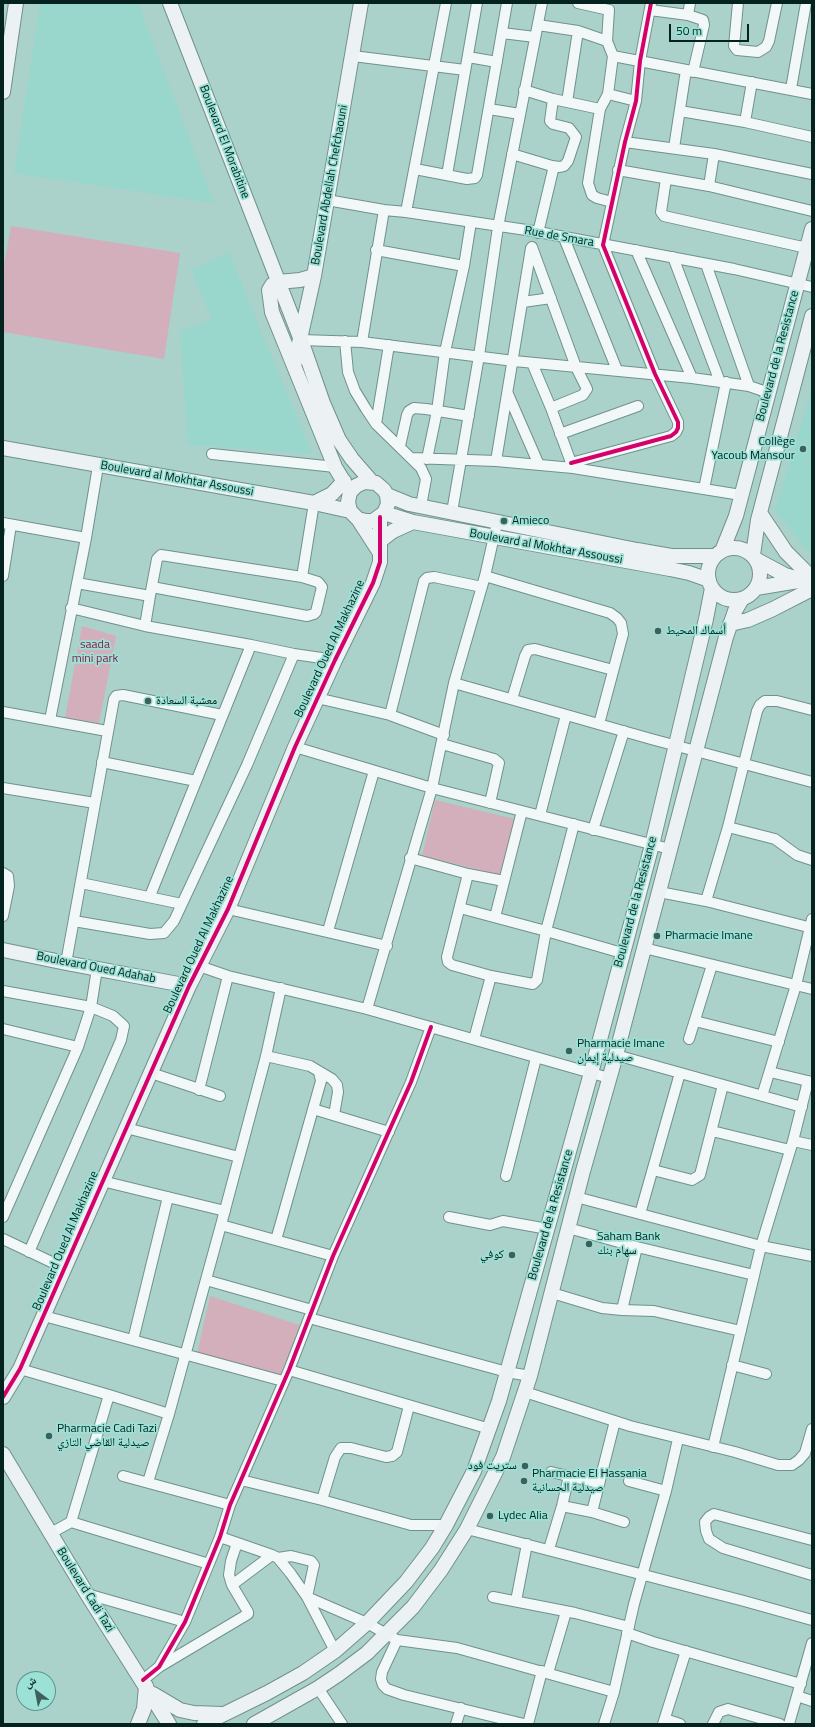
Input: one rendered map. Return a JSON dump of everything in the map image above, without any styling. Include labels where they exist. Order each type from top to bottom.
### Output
[{"type":"street","points":[[3,92],[15,3]]},
{"type":"street","name":"Boulevard El Morabitine","points":[[170,3],[301,340],[323,403],[339,440],[352,459],[372,482]]},
{"type":"street","name":"Boulevard Abdellah Chefchaouni","points":[[294,366],[314,276],[361,3]]},
{"type":"street","points":[[406,212],[432,66],[446,3]]},
{"type":"street","points":[[447,175],[477,3]]},
{"type":"street","points":[[414,169],[471,180],[477,175],[507,3]]},
{"type":"street","points":[[452,512],[479,356],[498,226],[542,3]]},
{"type":"street","points":[[578,3],[610,6],[607,41],[613,56],[608,94],[600,109],[588,183],[592,195],[612,202]]},
{"type":"street","points":[[688,15],[690,3]]},
{"type":"street","points":[[738,3],[734,46],[738,50],[758,52],[766,47],[769,42],[777,3]]},
{"type":"street","points":[[791,89],[806,3]]},
{"type":"street","points":[[572,466],[671,436],[678,428],[678,422],[655,374],[603,245],[618,170],[636,101],[640,61],[651,7],[702,18],[704,22],[680,111],[674,148]]},
{"type":"street","points":[[538,25],[578,32],[607,41]]},
{"type":"street","points":[[567,102],[578,32]]},
{"type":"street","points":[[502,33],[536,37]]},
{"type":"street","points":[[353,56],[465,70]]},
{"type":"street","points":[[613,56],[812,94]]},
{"type":"street","points":[[468,57],[497,62]]},
{"type":"street","points":[[745,122],[752,82]]},
{"type":"street","points":[[524,90],[553,99],[600,109]]},
{"type":"street","points":[[608,94],[636,101]]},
{"type":"street","points":[[512,154],[560,167],[564,166],[568,161],[576,137],[569,128],[553,124],[550,121],[553,99]]},
{"type":"street","points":[[488,108],[520,114]]},
{"type":"street","points":[[680,111],[745,122],[812,137]]},
{"type":"street","points":[[625,142],[714,154],[812,174]]},
{"type":"street","points":[[709,186],[714,154]]},
{"type":"street","points":[[496,461],[532,247],[553,170],[552,166]]},
{"type":"street","points":[[618,170],[709,186],[812,211]]},
{"type":"street","points":[[666,179],[661,212],[664,216],[807,248]]},
{"type":"street","name":"Rue de Smara","points":[[327,200],[384,210],[536,232],[673,257],[812,287]]},
{"type":"street","points":[[362,342],[376,250],[384,210]]},
{"type":"street","points":[[427,459],[437,411],[445,352],[464,266],[471,222]]},
{"type":"street","name":"Boulevard de la Resistance","points":[[719,553],[736,516],[740,494],[769,393],[812,229]]},
{"type":"street","points":[[564,238],[617,370]]},
{"type":"street","points":[[532,247],[576,366],[587,389],[586,393],[551,408]]},
{"type":"street","points":[[376,250],[464,266]]},
{"type":"street","points":[[636,250],[692,378]]},
{"type":"street","points":[[673,257],[723,382],[704,489]]},
{"type":"street","points":[[706,264],[748,386]]},
{"type":"street","points":[[314,276],[300,280],[278,282],[272,285],[269,290],[269,301],[272,312],[335,467],[347,487],[348,502],[354,515],[380,547],[393,531],[413,522]]},
{"type":"street","points":[[523,302],[551,298]]},
{"type":"street","name":"Boulevard de la Resistance","points":[[755,558],[754,537],[812,316]]},
{"type":"street","points":[[301,340],[362,342],[514,361],[692,378],[748,386],[769,393]]},
{"type":"street","points":[[345,341],[348,372],[355,391],[376,424],[422,468],[426,479],[421,506]]},
{"type":"street","points":[[376,424],[389,345]]},
{"type":"street","points":[[532,362],[551,408],[572,466]]},
{"type":"street","points":[[508,394],[539,465]]},
{"type":"street","points":[[560,434],[638,406]]},
{"type":"street","points":[[400,446],[409,411],[414,408],[469,416]]},
{"type":"street","name":"Boulevard al Mokhtar Assoussi","points":[[3,448],[98,466],[314,502],[354,515]]},
{"type":"street","points":[[212,454],[335,467]]},
{"type":"street","points":[[412,458],[572,466],[740,494]]},
{"type":"street","points":[[50,720],[86,538],[98,466]]},
{"type":"street","points":[[302,577],[314,502],[347,487],[356,486],[364,482],[372,482],[380,486],[387,495],[388,504],[382,515],[373,521],[366,521],[354,515]]},
{"type":"street","name":"Boulevard al Mokhtar Assoussi","points":[[387,495],[409,504],[452,512],[497,523],[671,556],[719,553]]},
{"type":"street","points":[[760,513],[786,552],[810,583]]},
{"type":"street","name":"Boulevard al Mokhtar Assoussi","points":[[382,515],[670,569],[689,573],[710,584]]},
{"type":"street","name":"Boulevard Oued Al Makhazine","points":[[3,1397],[20,1369],[102,1181],[152,1073],[189,986],[228,909],[295,747],[317,698],[373,583],[378,571],[382,515]]},
{"type":"street","points":[[367,1008],[410,858],[432,788],[454,684],[485,576],[497,523]]},
{"type":"street","points":[[3,576],[7,524],[86,538]]},
{"type":"street","points":[[755,558],[760,574],[756,588],[752,593],[742,599],[733,600],[717,594],[710,584],[708,571],[719,553],[730,548],[746,550],[755,558],[785,575],[810,583]]},
{"type":"street","points":[[77,583],[151,592],[304,616],[311,616],[316,612],[322,587],[318,582],[302,577],[161,555],[157,559],[151,592],[145,626]]},
{"type":"street","points":[[485,576],[610,613],[621,623],[623,634],[599,724]]},
{"type":"street","points":[[390,715],[424,581],[427,578],[434,577],[482,587]]},
{"type":"street","points":[[756,588],[810,583]]},
{"type":"street","points":[[730,624],[748,620],[773,610],[810,583]]},
{"type":"street","name":"Boulevard de la Resistance","points":[[204,1724],[303,1673],[335,1651],[367,1623],[390,1600],[417,1568],[446,1525],[474,1470],[490,1429],[548,1229],[652,845],[706,620],[710,584]]},
{"type":"street","name":"Boulevard de la Resistance","points":[[254,1724],[318,1688],[367,1653],[392,1638],[441,1570],[467,1529],[503,1457],[530,1376],[576,1197],[616,1055],[730,624],[742,599]]},
{"type":"street","points":[[71,608],[145,626],[294,654],[335,660]]},
{"type":"street","points":[[150,896],[251,645]]},
{"type":"street","points":[[512,699],[528,650],[534,649],[613,670]]},
{"type":"street","points":[[74,921],[157,934],[164,933],[169,927],[182,904],[247,765],[294,654]]},
{"type":"street","points":[[454,684],[812,782]]},
{"type":"street","points":[[66,964],[114,699],[119,695],[222,716]]},
{"type":"street","points":[[317,698],[390,715],[443,739],[494,759],[499,763],[490,802]]},
{"type":"street","points":[[706,901],[728,827],[757,711],[765,701],[777,701],[812,710]]},
{"type":"street","points":[[3,712],[107,731]]},
{"type":"street","points":[[540,815],[566,715]]},
{"type":"street","points":[[592,830],[624,731]]},
{"type":"street","points":[[295,747],[432,788],[670,850]]},
{"type":"street","points":[[102,762],[196,781]]},
{"type":"street","points":[[328,931],[374,771]]},
{"type":"street","points":[[3,788],[95,803]]},
{"type":"street","points":[[495,917],[522,811]]},
{"type":"street","points":[[468,874],[447,957],[448,962],[452,965],[491,976],[534,984],[537,980],[546,930],[574,824]]},
{"type":"street","points":[[728,827],[775,839],[797,855],[812,860]]},
{"type":"street","points":[[410,858],[468,874],[504,881]]},
{"type":"street","points":[[3,873],[8,876],[9,886],[3,916]]},
{"type":"street","points":[[81,883],[150,896],[182,904]]},
{"type":"street","points":[[659,892],[811,924],[796,985],[762,1096]]},
{"type":"street","points":[[460,908],[546,930],[622,953]]},
{"type":"street","points":[[228,909],[328,931],[386,946]]},
{"type":"street","points":[[644,948],[812,989]]},
{"type":"street","name":"Boulevard Oued Adahab","points":[[3,950],[66,964],[189,986]]},
{"type":"street","points":[[689,1039],[712,965]]},
{"type":"street","points":[[199,966],[228,976],[367,1008],[609,1078]]},
{"type":"street","points":[[3,1217],[78,1047],[91,1007],[97,969]]},
{"type":"street","points":[[199,1090],[228,976]]},
{"type":"street","points":[[474,1039],[491,976]]},
{"type":"street","points":[[148,1482],[169,1414],[222,1225],[266,1056],[281,988]]},
{"type":"street","points":[[3,991],[91,1007],[113,1016],[124,1026],[122,1036],[29,1252]]},
{"type":"street","points":[[694,1021],[779,1042]]},
{"type":"street","points":[[138,1724],[144,1709],[146,1686],[159,1667],[185,1622],[220,1538],[230,1505],[288,1370],[333,1256],[389,1132],[431,1027]]},
{"type":"street","points":[[3,1029],[78,1047]]},
{"type":"street","points":[[616,1055],[802,1107]]},
{"type":"street","points":[[266,1056],[310,1066],[332,1079],[337,1085],[338,1092],[334,1115]]},
{"type":"street","points":[[506,1176],[536,1058]]},
{"type":"street","points":[[276,1240],[321,1081],[319,1072]]},
{"type":"street","points":[[713,1447],[761,1246],[810,1082],[770,1072]]},
{"type":"street","points":[[152,1073],[220,1096]]},
{"type":"street","points":[[640,1214],[680,1073]]},
{"type":"street","points":[[653,1170],[687,1179],[696,1179],[702,1171],[723,1085]]},
{"type":"street","points":[[313,1109],[389,1132]]},
{"type":"street","points":[[126,1128],[239,1157]]},
{"type":"street","points":[[712,1131],[791,1145],[812,1145]]},
{"type":"street","points":[[102,1181],[225,1211]]},
{"type":"street","points":[[133,1340],[168,1197]]},
{"type":"street","points":[[576,1197],[761,1246],[812,1256]]},
{"type":"street","points":[[450,1217],[490,1225],[503,1220],[548,1229]]},
{"type":"street","points":[[222,1225],[333,1256]]},
{"type":"street","points":[[568,1228],[637,1247],[754,1275]]},
{"type":"street","points":[[3,1239],[64,1268]]},
{"type":"street","points":[[622,1310],[637,1247]]},
{"type":"street","points":[[206,1280],[310,1314],[507,1372],[530,1376]]},
{"type":"street","points":[[552,1293],[602,1308],[654,1311],[741,1331]]},
{"type":"street","points":[[44,1316],[283,1381]]},
{"type":"street","points":[[732,1365],[766,1374]]},
{"type":"street","points":[[20,1369],[169,1414]]},
{"type":"street","points":[[288,1370],[490,1429]]},
{"type":"street","points":[[525,1392],[615,1421],[778,1466],[792,1465],[800,1460],[805,1453],[812,1429]]},
{"type":"street","points":[[51,1533],[71,1522],[109,1395]]},
{"type":"street","points":[[322,1500],[335,1457],[341,1448],[351,1448],[386,1457],[392,1456],[396,1452],[409,1406]]},
{"type":"street","points":[[592,1512],[598,1483],[615,1421]]},
{"type":"street","points":[[604,1724],[614,1692],[641,1575],[666,1491],[678,1439]]},
{"type":"street","name":"Boulevard Cadi Tazi","points":[[3,1454],[87,1594],[169,1724]]},
{"type":"street","points":[[551,1472],[598,1483]]},
{"type":"street","points":[[123,1476],[230,1505]]},
{"type":"street","points":[[548,1550],[562,1506],[569,1476]]},
{"type":"street","points":[[241,1480],[322,1500],[411,1525],[446,1525]]},
{"type":"street","points":[[629,1481],[666,1491]]},
{"type":"street","points":[[562,1506],[592,1512],[624,1522]]},
{"type":"street","points":[[812,1540],[714,1514],[705,1522],[709,1539],[723,1548],[812,1574]]},
{"type":"street","points":[[71,1522],[209,1564]]},
{"type":"street","points":[[467,1529],[812,1620]]},
{"type":"street","points":[[220,1538],[275,1557],[291,1556],[311,1561],[313,1569],[307,1597]]},
{"type":"street","points":[[159,1667],[248,1614],[232,1585],[229,1575],[231,1561],[237,1543]]},
{"type":"street","points":[[516,1601],[527,1544]]},
{"type":"street","points":[[232,1585],[275,1557]]},
{"type":"street","points":[[275,1557],[291,1574],[307,1597],[335,1651]]},
{"type":"street","points":[[87,1594],[185,1622]]},
{"type":"street","points":[[307,1597],[367,1623],[392,1638],[457,1648],[614,1692]]},
{"type":"street","points":[[493,1597],[599,1618],[653,1642],[801,1684]]},
{"type":"street","points":[[528,1724],[566,1612]]},
{"type":"street","points":[[392,1638],[381,1679],[383,1685],[391,1691],[524,1724]]},
{"type":"street","points":[[789,1724],[812,1643]]},
{"type":"street","points":[[680,1724],[664,1722],[686,1651]]},
{"type":"street","points":[[146,1686],[180,1710],[194,1713],[224,1714]]},
{"type":"street","points":[[318,1688],[342,1724]]},
{"type":"street","points":[[797,1696],[812,1701]]},
{"type":"street","points":[[456,1724],[461,1708]]},
{"type":"street","points":[[713,1724],[719,1712],[728,1709],[780,1724]]},
{"type":"shaded area","points":[[40,3],[138,3],[214,203],[14,173]]},
{"type":"shaded area","points":[[229,253],[312,454],[188,445],[180,331],[212,320],[191,270]]},
{"type":"shaded area","name":"Collège Yacoub Mansour","points":[[812,387],[812,555],[775,511]]},
{"type":"green space","points":[[11,226],[180,253],[164,359],[3,332],[3,272]]},
{"type":"green space","name":"saada mini park","points":[[82,626],[116,636],[99,723],[65,718]]},
{"type":"green space","points":[[435,800],[515,819],[501,875],[422,856]]},
{"type":"green space","points":[[210,1296],[302,1326],[279,1379],[197,1354]]},
{"type":"cycle path","points":[[571,463],[671,436],[678,428],[678,422],[655,374],[603,245],[625,142],[636,101],[640,61],[651,3]]},
{"type":"cycle path","points":[[3,1397],[20,1369],[189,986],[228,909],[295,747],[335,660],[373,583],[380,562],[380,517]]},
{"type":"cycle path","points":[[143,1680],[159,1667],[185,1622],[220,1537],[230,1505],[289,1370],[333,1256],[411,1082],[431,1027]]},
{"type":"place","name":"Collège Yacoub Mansour","points":[[803,449]]},
{"type":"place","name":"Amieco","points":[[504,521]]},
{"type":"place","name":"أسماك المحيط","points":[[658,631]]},
{"type":"place","name":"معشبة السعادة","points":[[148,701]]},
{"type":"place","name":"Pharmacie Imane","points":[[657,936]]},
{"type":"place","name":"Pharmacie Imane صيدلية إيمان","points":[[569,1051]]},
{"type":"place","name":"Saham Bank سهام بنك","points":[[589,1244]]},
{"type":"place","name":"كوفي","points":[[512,1255]]},
{"type":"place","name":"Pharmacie Cadi Tazi صيدلية القاضي التازي","points":[[49,1436]]},
{"type":"place","name":"ستريت فود","points":[[525,1466]]},
{"type":"place","name":"Pharmacie El Hassania صيدلية الحسانية","points":[[524,1481]]},
{"type":"place","name":"Lydec Alia","points":[[490,1516]]}]
